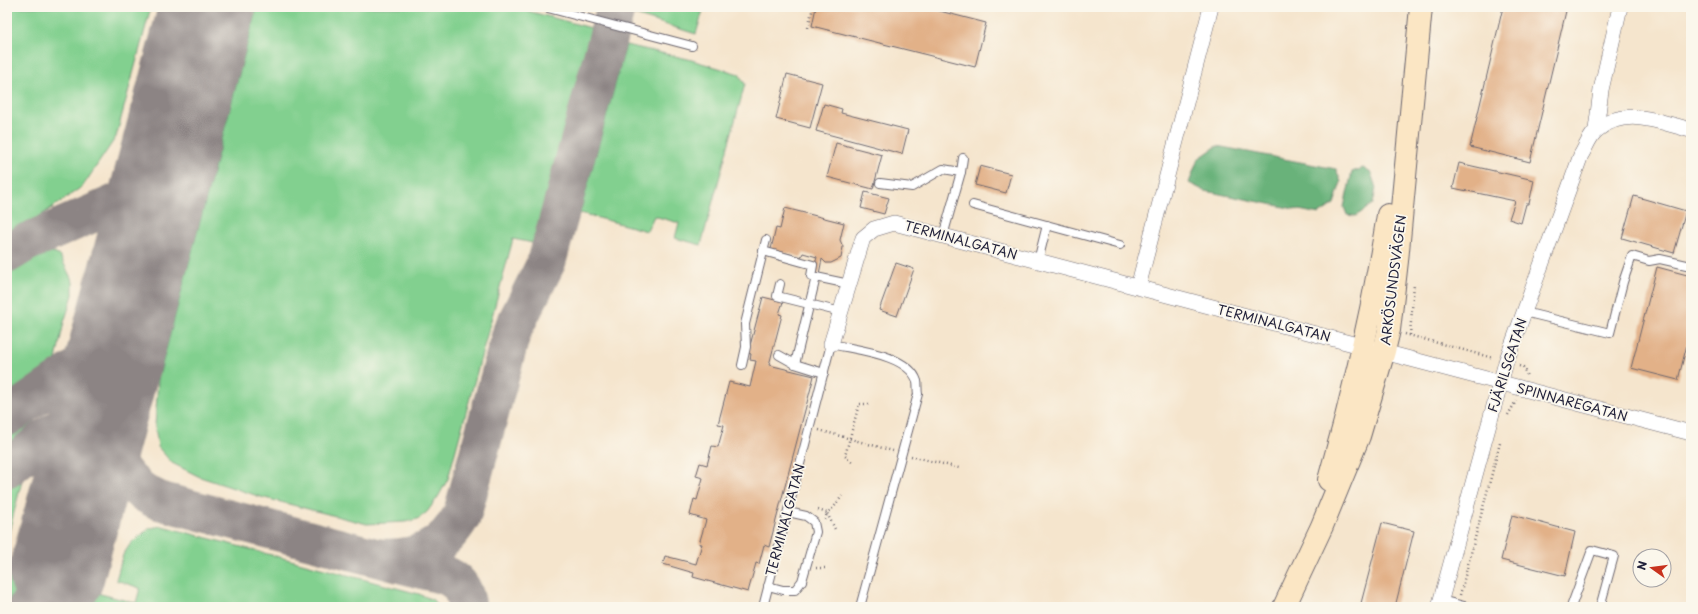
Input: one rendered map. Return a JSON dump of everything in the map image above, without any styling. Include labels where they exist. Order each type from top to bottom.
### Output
[{"type":"main road","name":"ARKÖSUNDSVÄGEN","points":[[1274,607],[1296,566],[1324,498],[1339,443],[1362,346],[1384,240],[1395,170],[1403,104],[1408,7]]},
{"type":"main road","name":"ARKÖSUNDSVÄGEN","points":[[1284,607],[1326,518],[1360,436],[1389,330],[1421,7]]},
{"type":"street","points":[[1138,287],[1211,7]]},
{"type":"street","name":"FJÄRILSGATAN","points":[[1440,604],[1500,383],[1581,155],[1596,130],[1601,90],[1620,7]]},
{"type":"street","name":"FJÄRILSGATAN","points":[[1596,130],[1612,119],[1634,116],[1691,130]]},
{"type":"street","name":"TERMINALGATAN","points":[[831,344],[863,238],[874,229],[894,223],[1384,351]]},
{"type":"street","name":"SPINNAREGATAN","points":[[1384,351],[1500,383],[1691,432]]},
{"type":"lane","points":[[544,7],[692,46]]},
{"type":"lane","points":[[559,7],[571,14]]},
{"type":"lane","points":[[943,236],[961,172],[963,158]]},
{"type":"lane","points":[[880,183],[912,187],[943,169],[961,172]]},
{"type":"lane","points":[[973,205],[1120,245]]},
{"type":"lane","points":[[1038,261],[1047,225]]},
{"type":"lane","points":[[742,365],[746,347],[745,324],[766,240]]},
{"type":"lane","points":[[763,251],[813,265],[811,276],[848,284]]},
{"type":"lane","points":[[1524,312],[1610,333],[1623,282],[1632,256],[1649,261],[1660,260],[1691,266]]},
{"type":"lane","points":[[795,364],[816,277]]},
{"type":"lane","points":[[780,284],[777,296],[841,312]]},
{"type":"lane","points":[[831,344],[887,357],[902,363],[910,370],[917,381],[918,394],[860,607]]},
{"type":"lane","name":"TERMINALGATAN","points":[[763,607],[831,344]]},
{"type":"lane","points":[[779,355],[795,364],[824,373]]},
{"type":"lane","points":[[768,586],[783,590],[795,590],[802,581],[816,532],[814,522],[806,516],[788,512]]},
{"type":"lane","points":[[1571,607],[1592,550],[1614,556],[1600,607]]},
{"type":"lane","points":[[1440,604],[1468,607]]},
{"type":"path","points":[[808,28],[813,7]]},
{"type":"path","points":[[852,462],[845,456],[859,404],[869,404]]},
{"type":"path","points":[[809,428],[959,468]]},
{"type":"path","points":[[790,502],[827,513],[834,508],[842,496]]},
{"type":"green space","points":[[7,7],[151,7],[116,137],[83,186],[7,239]]},
{"type":"green space","points":[[257,7],[513,7],[595,29],[536,241],[533,243],[513,239],[448,479],[438,497],[427,512],[418,519],[405,522],[367,524],[261,497],[200,477],[172,463],[158,447],[155,426],[158,380]]},
{"type":"green space","points":[[637,7],[704,7],[696,34],[635,15]]},
{"type":"green space","points":[[626,45],[688,59],[739,74],[745,84],[701,245],[675,238],[679,223],[654,216],[647,231],[580,213]]},
{"type":"green space","points":[[1217,146],[1336,169],[1341,182],[1334,204],[1319,214],[1205,191],[1189,183],[1198,159]]},
{"type":"green space","points":[[1363,168],[1371,173],[1376,188],[1373,204],[1356,216],[1347,215],[1344,207],[1352,172]]},
{"type":"green space","points":[[38,245],[60,256],[73,282],[73,295],[64,322],[55,364],[44,377],[7,404],[7,266]]},
{"type":"green space","points":[[30,407],[35,411],[35,418],[31,430],[23,441],[7,454],[7,426]]},
{"type":"green space","points":[[26,465],[7,540],[7,478]]},
{"type":"green space","points":[[162,526],[419,594],[433,600],[439,607],[59,607],[69,586],[136,603],[140,588],[116,580],[123,555],[131,543],[150,528]]},
{"type":"green space","points":[[7,569],[38,577],[16,607],[7,607]]},
{"type":"building","points":[[816,7],[924,7],[986,23],[975,67],[812,26]]},
{"type":"building","points":[[1503,7],[1549,7],[1566,11],[1530,162],[1470,147]]},
{"type":"building","points":[[787,74],[822,83],[810,128],[776,119]]},
{"type":"building","points":[[824,104],[842,109],[841,113],[908,130],[902,154],[816,131]]},
{"type":"building","points":[[836,143],[882,155],[873,189],[827,177]]},
{"type":"building","points":[[1459,163],[1534,180],[1529,204],[1526,204],[1521,223],[1509,219],[1515,201],[1453,188]]},
{"type":"building","points":[[980,166],[1011,174],[1006,193],[975,185]]},
{"type":"building","points":[[865,192],[889,198],[884,214],[861,208]]},
{"type":"building","points":[[1634,196],[1686,211],[1674,253],[1622,238]]},
{"type":"building","points":[[785,208],[844,223],[840,240],[843,247],[841,258],[831,263],[826,263],[822,259],[819,274],[813,272],[817,257],[803,253],[801,257],[771,249],[776,228],[780,229]]},
{"type":"building","points":[[896,263],[914,269],[897,316],[879,310]]},
{"type":"building","points":[[1657,267],[1691,276],[1691,329],[1678,380],[1631,368]]},
{"type":"building","points":[[763,297],[783,302],[779,314],[782,315],[769,365],[814,376],[769,547],[764,545],[759,564],[756,563],[748,592],[693,577],[694,573],[663,564],[665,556],[696,564],[702,544],[699,544],[706,520],[690,515],[694,499],[697,500],[703,478],[696,476],[700,463],[707,465],[712,446],[718,447],[724,425],[718,424],[729,382],[750,387],[756,361],[750,360],[751,354],[748,353]]},
{"type":"building","points":[[1512,515],[1575,532],[1565,576],[1501,560]]},
{"type":"building","points":[[1382,523],[1414,531],[1395,607],[1360,607]]},
{"type":"taxiway","points":[[381,558],[407,557],[429,550],[447,536],[462,515],[512,331],[547,261],[616,7]]},
{"type":"taxiway","points":[[7,254],[25,243],[160,184]]},
{"type":"taxiway","points":[[7,417],[120,338]]},
{"type":"taxiway","points":[[109,379],[104,419],[108,445],[120,469],[137,488],[160,501],[447,576],[456,581],[462,588],[467,607]]},
{"type":"taxiway","points":[[7,469],[42,440],[103,400]]},
{"type":"taxiway","points":[[27,607],[43,586],[50,570]]},
{"type":"runway","points":[[57,572],[207,7]]}]
